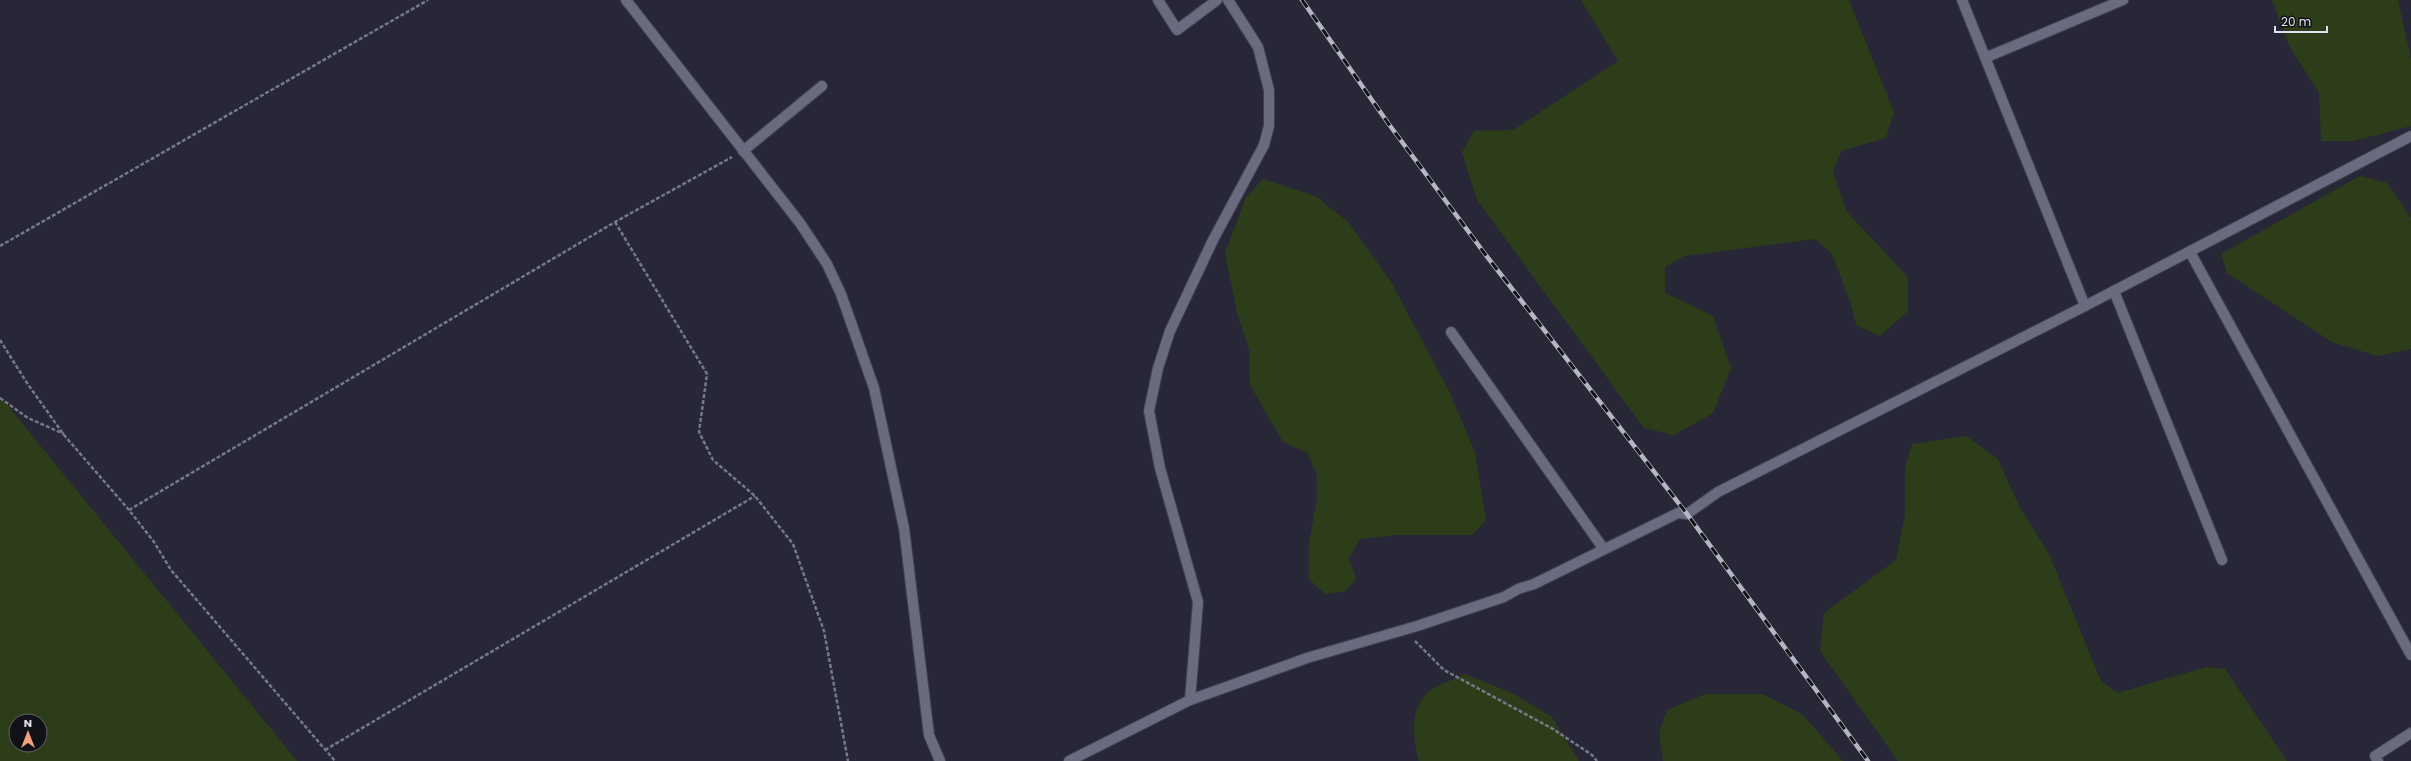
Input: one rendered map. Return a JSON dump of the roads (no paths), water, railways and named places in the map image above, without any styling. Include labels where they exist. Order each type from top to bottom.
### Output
[{"type":"street","points":[[626,0],[800,223],[827,264],[841,294],[874,388],[904,528],[929,735],[940,761]]},
{"type":"street","points":[[1158,0],[1177,30],[1217,0]]},
{"type":"street","points":[[1190,700],[1198,602],[1160,468],[1149,411],[1158,368],[1170,331],[1213,240],[1264,145],[1269,126],[1269,90],[1258,47],[1228,0]]},
{"type":"street","points":[[1962,0],[1987,57],[2085,306]]},
{"type":"street","points":[[1987,57],[2123,0]]},
{"type":"street","points":[[743,151],[822,86]]},
{"type":"street","points":[[1069,761],[1190,700],[1307,658],[1504,597],[1518,589],[1534,584],[1603,548],[1678,513],[1687,514],[1718,492],[2085,306],[2411,136]]},
{"type":"street","points":[[2190,252],[2411,655]]},
{"type":"street","points":[[2114,291],[2222,560]]},
{"type":"street","points":[[1451,332],[1603,548]]},
{"type":"street","points":[[2378,761],[2375,756],[2411,733]]},
{"type":"railway","points":[[1302,0],[1388,123],[1485,254],[1687,514],[1868,761]]}]
